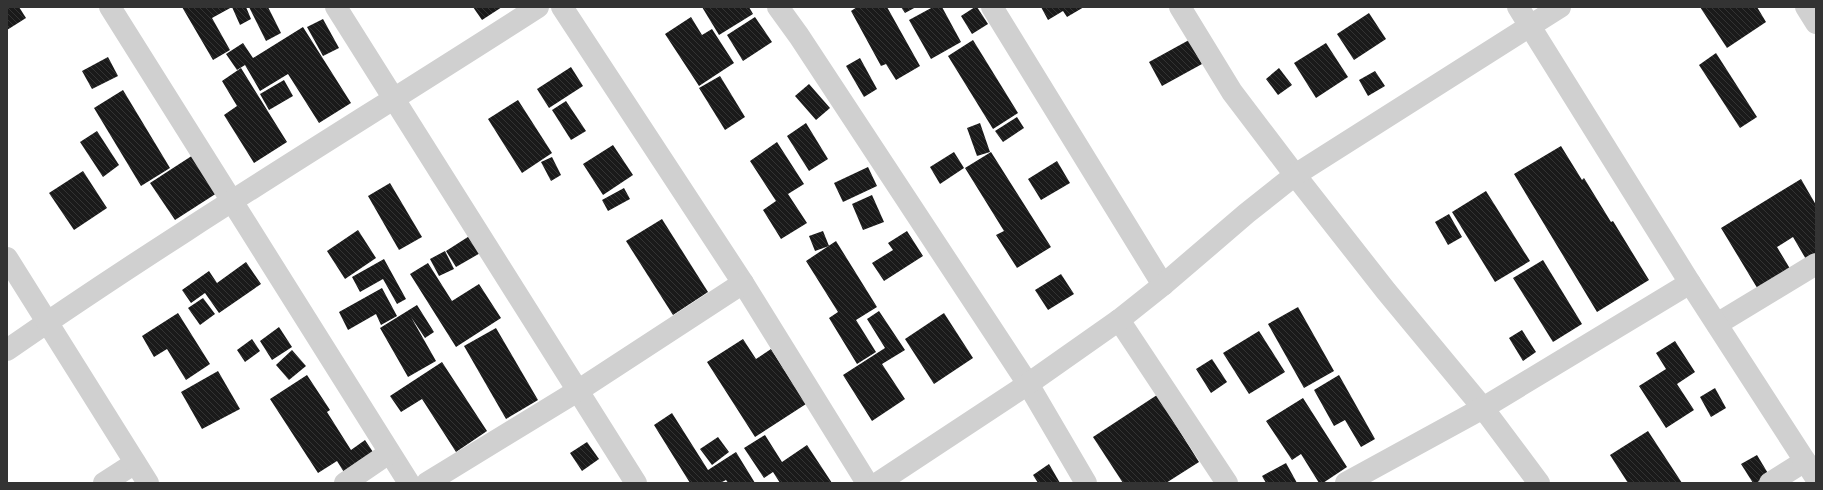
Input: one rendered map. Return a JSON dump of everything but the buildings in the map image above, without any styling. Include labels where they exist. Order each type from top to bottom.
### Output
[{"type":"street","points":[[110,7],[231,202],[409,483]]},
{"type":"street","points":[[336,7],[393,100],[636,483]]},
{"type":"street","points":[[7,350],[47,322],[231,202],[538,7]]},
{"type":"street","points":[[562,7],[743,283],[867,483]]},
{"type":"street","points":[[778,7],[799,36],[1028,384],[1086,483]]},
{"type":"street","points":[[992,7],[1163,285]]},
{"type":"street","points":[[1180,7],[1232,92],[1382,285],[1483,408],[1539,483]]},
{"type":"street","points":[[1518,7],[1690,283],[1811,469],[1770,483]]},
{"type":"street","points":[[878,483],[1028,384],[1119,320],[1295,175],[1560,7]]},
{"type":"street","points":[[1806,7],[1816,23]]},
{"type":"street","points":[[7,258],[148,483]]},
{"type":"street","points":[[1718,324],[1816,264]]},
{"type":"street","points":[[427,483],[578,390],[743,283]]},
{"type":"street","points":[[1346,483],[1483,408],[1690,283]]},
{"type":"street","points":[[1119,320],[1227,483]]},
{"type":"street","points":[[345,483],[389,453]]},
{"type":"street","points":[[104,483],[135,463]]}]
